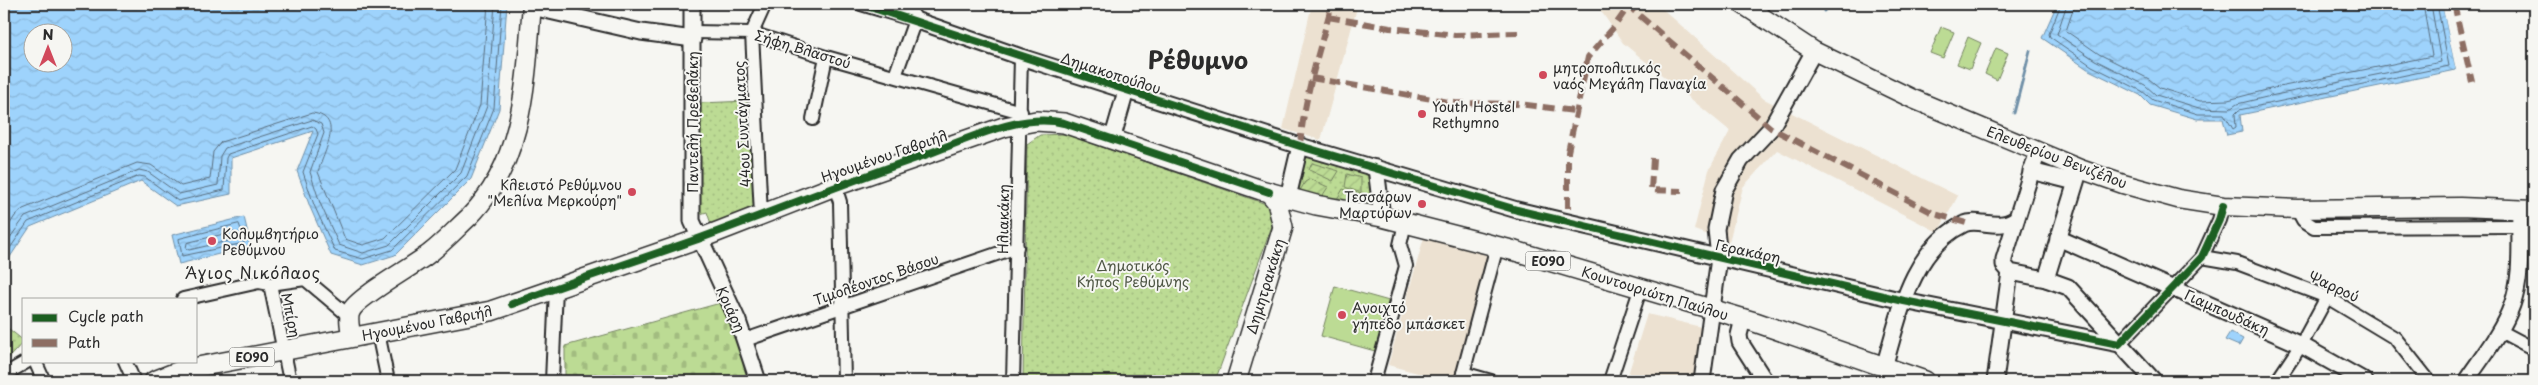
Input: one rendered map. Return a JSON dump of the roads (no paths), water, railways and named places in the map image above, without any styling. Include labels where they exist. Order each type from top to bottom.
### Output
[{"type":"main road","name":"Ελευθερίου Βενιζέλου","points":[[1742,4],[1814,51],[1913,99],[2038,151],[2077,175],[2122,184],[2178,199],[2223,206],[2297,209],[2460,207],[2525,215]]},
{"type":"main road","points":[[351,337],[350,316],[355,305],[414,265],[449,236],[471,215],[495,181],[508,153],[520,113],[525,84],[532,5]]},
{"type":"main road","name":"Ηγουμένου Γαβριήλ","points":[[351,337],[475,315],[699,238],[1021,117],[1057,121],[1269,192]]},
{"type":"main road","name":"ΕΟ90","points":[[1269,192],[1316,205],[1382,217]]},
{"type":"main road","name":"Δημητρακάκη","points":[[1236,381],[1283,227],[1277,202],[1269,192]]},
{"type":"main road","points":[[1283,227],[1290,217],[1303,209],[1316,205]]},
{"type":"main road","name":"Κουντουριώτη Παύλου","points":[[1382,217],[1497,246],[1742,319],[1925,381]]},
{"type":"main road","name":"ΕΟ90","points":[[154,381],[182,370],[351,337]]},
{"type":"street","name":"Σήφη Βλαστού","points":[[551,4],[693,36]]},
{"type":"street","name":"Παντελή Πρεβελάκη","points":[[692,4],[692,218],[699,238]]},
{"type":"street","name":"44ου Συντάγματος","points":[[761,215],[752,33],[765,4]]},
{"type":"street","points":[[861,4],[915,20]]},
{"type":"street","points":[[903,4],[915,20]]},
{"type":"street","name":"Σήφη Βλαστού","points":[[532,5],[641,32],[693,36],[752,33],[826,57],[895,76],[1021,117]]},
{"type":"street","points":[[895,76],[915,20]]},
{"type":"street","name":"Δημακοπούλου","points":[[915,20],[1021,57],[1300,146]]},
{"type":"street","points":[[1702,381],[1713,311],[1718,258],[1716,229],[1724,190],[1741,160],[1771,128],[1814,51]]},
{"type":"street","points":[[813,118],[826,57]]},
{"type":"street","name":"Ηλιακάκη","points":[[1013,381],[1021,57]]},
{"type":"street","points":[[1112,140],[1126,91]]},
{"type":"street","points":[[1288,198],[1300,146],[1376,168],[1382,217]]},
{"type":"street","points":[[2038,151],[2004,259],[2004,265],[2010,272],[2046,279],[2068,287],[2154,381]]},
{"type":"street","name":"Γερακάρη","points":[[1376,168],[1517,210],[1718,258],[1904,301],[2119,344]]},
{"type":"street","points":[[2031,170],[2077,175],[2046,279]]},
{"type":"street","points":[[835,186],[840,202],[844,381]]},
{"type":"street","points":[[2119,344],[2202,257],[2219,220],[2223,206]]},
{"type":"street","points":[[2297,209],[2303,220],[2314,227],[2525,215],[2516,290],[2512,305],[2500,331],[2466,381]]},
{"type":"street","points":[[1884,367],[1904,301],[1926,256],[1940,239],[1966,223],[2003,224],[2016,219]]},
{"type":"street","points":[[1374,381],[1406,266],[1400,245],[1405,223]]},
{"type":"street","name":"Κριάρη","points":[[699,238],[745,340],[758,381]]},
{"type":"street","name":"Γιαμπουδάκη","points":[[2058,238],[2301,345],[2365,381]]},
{"type":"street","points":[[1491,381],[1462,377],[1497,246]]},
{"type":"street","name":"Τιμολέοντος Βάσου","points":[[745,340],[1017,247]]},
{"type":"street","name":"Ψαρρού","points":[[2202,257],[2237,263],[2327,297],[2396,338],[2429,381]]},
{"type":"street","points":[[1995,381],[2010,272]]},
{"type":"street","points":[[270,284],[308,279],[350,316]]},
{"type":"street","name":"Μπίρη","points":[[187,298],[259,282],[270,284],[290,381]]},
{"type":"street","points":[[552,381],[556,288]]},
{"type":"street","points":[[1610,381],[1640,290]]},
{"type":"street","points":[[2277,381],[2301,345],[2327,297]]},
{"type":"street","points":[[1742,319],[1738,335],[1740,342],[1765,381]]},
{"type":"street","points":[[2500,331],[2534,349]]},
{"type":"street","points":[[378,333],[388,381]]},
{"type":"street","points":[[4,374],[26,362]]},
{"type":"street","points":[[35,362],[44,381]]},
{"type":"street","points":[[125,362],[134,381]]},
{"type":"water","points":[[4,4],[507,4],[499,109],[471,179],[395,255],[363,265],[331,255],[297,171],[313,131],[231,158],[231,194],[176,206],[141,181],[30,227],[4,266]]},
{"type":"water","points":[[2057,4],[2442,4],[2456,70],[2240,115],[2242,132],[2227,135],[2223,119],[2197,119],[2150,105],[2140,95],[2089,70],[2042,38]]},
{"type":"water","name":"Κολυμβητήριο Ρεθύμνου","points":[[244,217],[251,246],[179,264],[172,235]]},
{"type":"water","points":[[2230,332],[2243,339],[2239,346],[2225,340]]},
{"type":"waterway","points":[[1824,11],[1829,4]]},
{"type":"waterway","points":[[2014,113],[2030,51]]},
{"type":"place","name":"μητροπολιτικός ναός Μεγάλη Παναγία","points":[[1543,75]]},
{"type":"place","name":"Youth Hostel Rethymno","points":[[1422,114]]},
{"type":"place","name":"Κλειστό Ρεθύμνου \"Μελίνα Μερκούρη\"","points":[[632,192]]},
{"type":"place","name":"Τεσσάρων Μαρτύρων","points":[[1422,204]]},
{"type":"place","name":"Κολυμβητήριο Ρεθύμνου","points":[[212,241]]},
{"type":"place","name":"Ανοιχτό γήπεδο μπάσκετ","points":[[1342,315]]},
{"type":"district","name":"Ρέθυμνο","points":[[1198,59]]},
{"type":"district","name":"Άγιος Νικόλαος","points":[[253,272]]},
{"type":"park label","name":"Δημοτικός Κήπος Ρεθύμνης","points":[[1133,274]]}]
